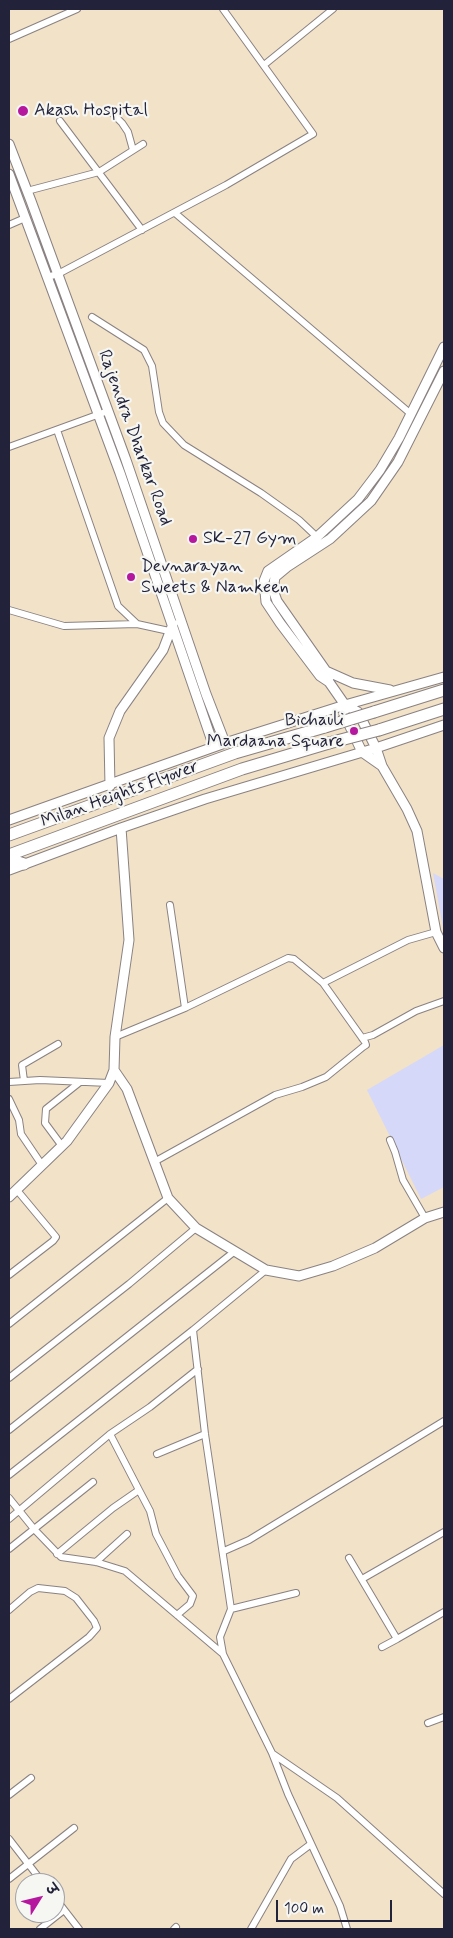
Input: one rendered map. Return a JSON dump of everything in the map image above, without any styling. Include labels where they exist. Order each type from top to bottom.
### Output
[{"type":"highway","name":"Milan Heights Flyover","points":[[9,835],[235,753],[444,690]]},
{"type":"highway","name":"Milan Heights Flyover","points":[[9,855],[242,769],[379,730],[444,709]]},
{"type":"highway","points":[[9,859],[24,864]]},
{"type":"street","points":[[9,39],[78,9]]},
{"type":"street","points":[[47,277],[58,274],[175,213],[313,134],[223,9]]},
{"type":"street","points":[[264,65],[333,9]]},
{"type":"street","points":[[110,112],[125,127],[133,150]]},
{"type":"street","points":[[60,121],[142,230]]},
{"type":"street","name":"Rajendra Dharkar Road","points":[[9,144],[108,411],[226,744]]},
{"type":"street","points":[[27,191],[98,172],[143,144]]},
{"type":"street","name":"Rajendra Dharkar Road","points":[[9,174],[13,195],[26,218],[98,415],[170,627],[214,747]]},
{"type":"street","points":[[175,213],[411,414]]},
{"type":"street","points":[[9,225],[26,218]]},
{"type":"street","points":[[92,317],[144,350],[152,366],[159,412],[163,423],[184,445],[261,493],[299,520],[317,537]]},
{"type":"street","points":[[444,347],[418,401],[380,470],[358,500],[317,537],[268,571],[264,581],[266,602],[280,623],[320,676],[329,682],[345,704],[358,712],[376,748],[382,766],[407,809],[417,831],[436,932],[444,948]]},
{"type":"street","points":[[329,682],[326,670],[277,601],[272,590],[275,577],[330,539],[371,501],[398,462],[428,406],[444,371]]},
{"type":"street","points":[[418,401],[428,406]]},
{"type":"street","points":[[9,446],[108,411]]},
{"type":"street","points":[[56,430],[118,606],[137,624]]},
{"type":"street","points":[[9,610],[64,626],[137,624],[170,627]]},
{"type":"street","points":[[110,786],[109,738],[120,711],[163,650],[170,627],[180,618]]},
{"type":"street","points":[[326,670],[353,683],[394,691]]},
{"type":"street","points":[[9,820],[110,786],[214,747],[345,704],[444,676]]},
{"type":"street","points":[[345,704],[344,714],[362,752],[382,766]]},
{"type":"street","points":[[9,870],[205,799],[376,748],[444,725]]},
{"type":"street","points":[[9,1275],[56,1237],[11,1193],[62,1146],[109,1083],[114,1070],[115,1037],[129,940],[121,828]]},
{"type":"street","points":[[170,905],[185,1008]]},
{"type":"street","points":[[323,983],[408,940],[436,932]]},
{"type":"street","points":[[115,1037],[185,1008],[288,958],[294,959],[323,983],[366,1045],[326,1077],[275,1095],[154,1162]]},
{"type":"street","points":[[362,1038],[373,1035],[416,1012],[444,1001]]},
{"type":"street","points":[[24,1081],[22,1065],[58,1044]]},
{"type":"street","points":[[114,1070],[127,1089],[168,1198],[196,1228],[266,1270],[299,1276],[332,1266],[374,1248],[425,1218],[444,1212]]},
{"type":"street","points":[[9,1082],[40,1080],[109,1083]]},
{"type":"street","points":[[62,1146],[45,1123],[46,1109],[80,1082]]},
{"type":"street","points":[[9,1099],[19,1120],[21,1134],[42,1165]]},
{"type":"street","points":[[390,1140],[396,1152],[403,1180],[425,1218]]},
{"type":"street","points":[[9,1324],[168,1198]]},
{"type":"street","points":[[9,1378],[129,1284],[196,1228]]},
{"type":"street","points":[[9,1430],[235,1251]]},
{"type":"street","points":[[9,1475],[266,1270]]},
{"type":"street","points":[[193,1330],[205,1434],[224,1551],[231,1609],[220,1636],[223,1654],[272,1753],[288,1794],[340,1906],[347,1929]]},
{"type":"street","points":[[9,1519],[110,1434],[150,1407],[198,1369]]},
{"type":"street","points":[[224,1551],[249,1540],[444,1421]]},
{"type":"street","points":[[110,1434],[150,1511],[157,1536],[178,1576],[193,1596],[190,1604],[177,1615]]},
{"type":"street","points":[[157,1454],[205,1434]]},
{"type":"street","points":[[9,1549],[93,1482]]},
{"type":"street","points":[[57,1554],[112,1508],[139,1490]]},
{"type":"street","points":[[9,1498],[61,1558],[96,1562],[125,1571],[223,1654]]},
{"type":"street","points":[[362,1579],[444,1532]]},
{"type":"street","points":[[96,1562],[126,1534]]},
{"type":"street","points":[[349,1558],[397,1639]]},
{"type":"street","points":[[9,1610],[30,1592],[38,1588],[65,1591],[76,1598],[94,1621],[97,1628],[89,1638],[9,1699]]},
{"type":"street","points":[[231,1609],[296,1593]]},
{"type":"street","points":[[382,1648],[444,1612]]},
{"type":"street","points":[[428,1723],[444,1717]]},
{"type":"street","points":[[272,1753],[337,1798],[444,1894]]},
{"type":"street","points":[[9,1795],[31,1778]]},
{"type":"street","points":[[9,1879],[74,1828]]},
{"type":"street","points":[[9,1839],[35,1873]]},
{"type":"street","points":[[252,1929],[291,1859],[311,1844]]},
{"type":"street","points":[[65,1911],[79,1929]]},
{"type":"shaded area","points":[[433,873],[444,879],[444,931],[443,928]]},
{"type":"shaded area","points":[[444,1045],[444,1187],[421,1199],[367,1090]]},
{"type":"place","name":"Akash Hospital","points":[[23,111]]},
{"type":"place","name":"SK-27 Gym","points":[[193,539]]},
{"type":"place","name":"Devnarayan Sweets & Namkeen","points":[[131,577]]},
{"type":"place","name":"Bichauli Mardaana Square","points":[[354,731]]}]
